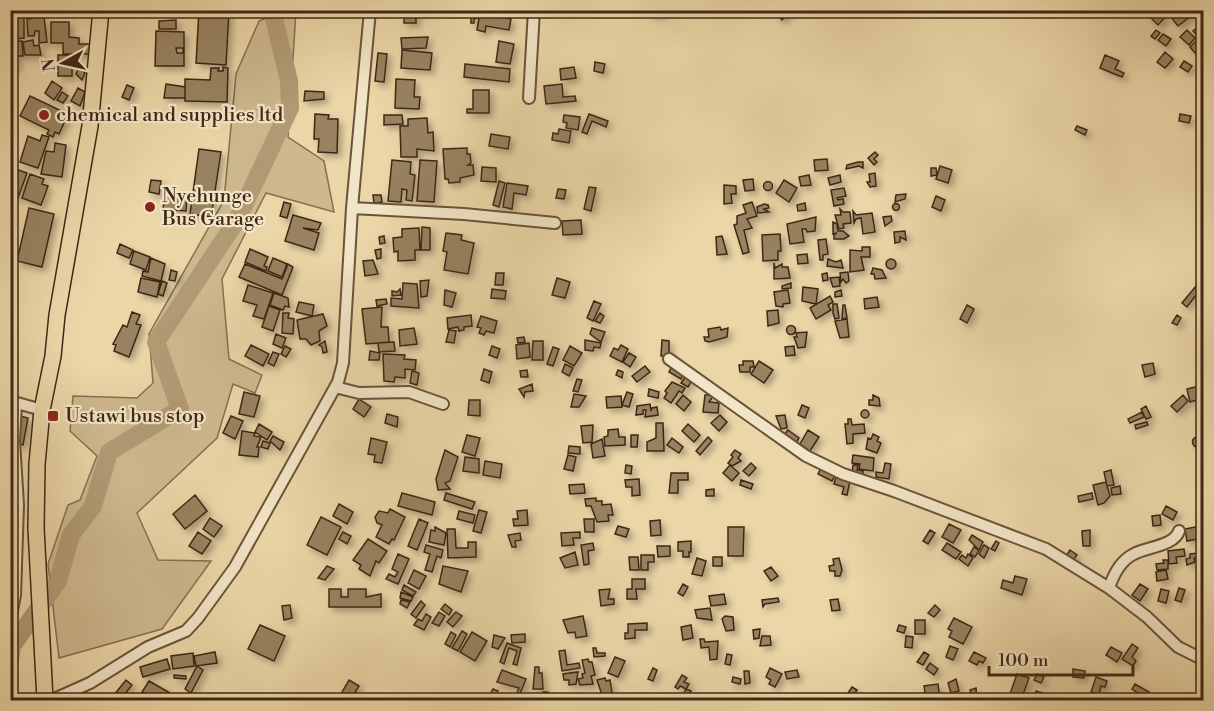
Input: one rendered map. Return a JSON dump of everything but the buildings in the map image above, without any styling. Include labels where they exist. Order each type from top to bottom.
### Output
[{"type":"highway","points":[[45,700],[38,584],[37,465],[42,410],[90,126],[101,10]]},
{"type":"street","points":[[52,700],[90,683],[148,647],[186,631],[198,618],[235,567],[335,387],[343,363],[352,208],[370,10]]},
{"type":"street","points":[[529,98],[534,10]]},
{"type":"street","points":[[352,208],[464,214],[555,223]]},
{"type":"street","points":[[669,359],[806,456],[843,474],[1046,549],[1109,588],[1147,617],[1178,647],[1203,660]]},
{"type":"street","points":[[335,387],[358,393],[409,392],[443,404]]},
{"type":"street","points":[[10,621],[15,595],[18,505],[13,402],[42,410]]},
{"type":"street","points":[[1109,588],[1112,578],[1126,559],[1174,540],[1179,531]]},
{"type":"shaded area","points":[[285,10],[296,11],[288,137],[324,161],[334,212],[266,193],[222,279],[229,359],[262,375],[255,393],[233,384],[217,438],[137,513],[158,560],[211,561],[162,629],[59,658],[48,564],[68,505],[80,500],[97,456],[70,431],[73,396],[137,398],[153,383],[149,334],[224,200],[236,74],[259,21]]},
{"type":"waterway","points":[[10,660],[12,646],[58,581],[71,535],[93,506],[109,452],[180,409],[156,342],[237,220],[290,108],[289,81],[272,10]]},
{"type":"place","name":"chemical and supplies ltd","points":[[44,115]]},
{"type":"place","name":"Nyehunge Bus Garage","points":[[150,207]]},
{"type":"place","name":"Ustawi bus stop","points":[[53,416]]}]
